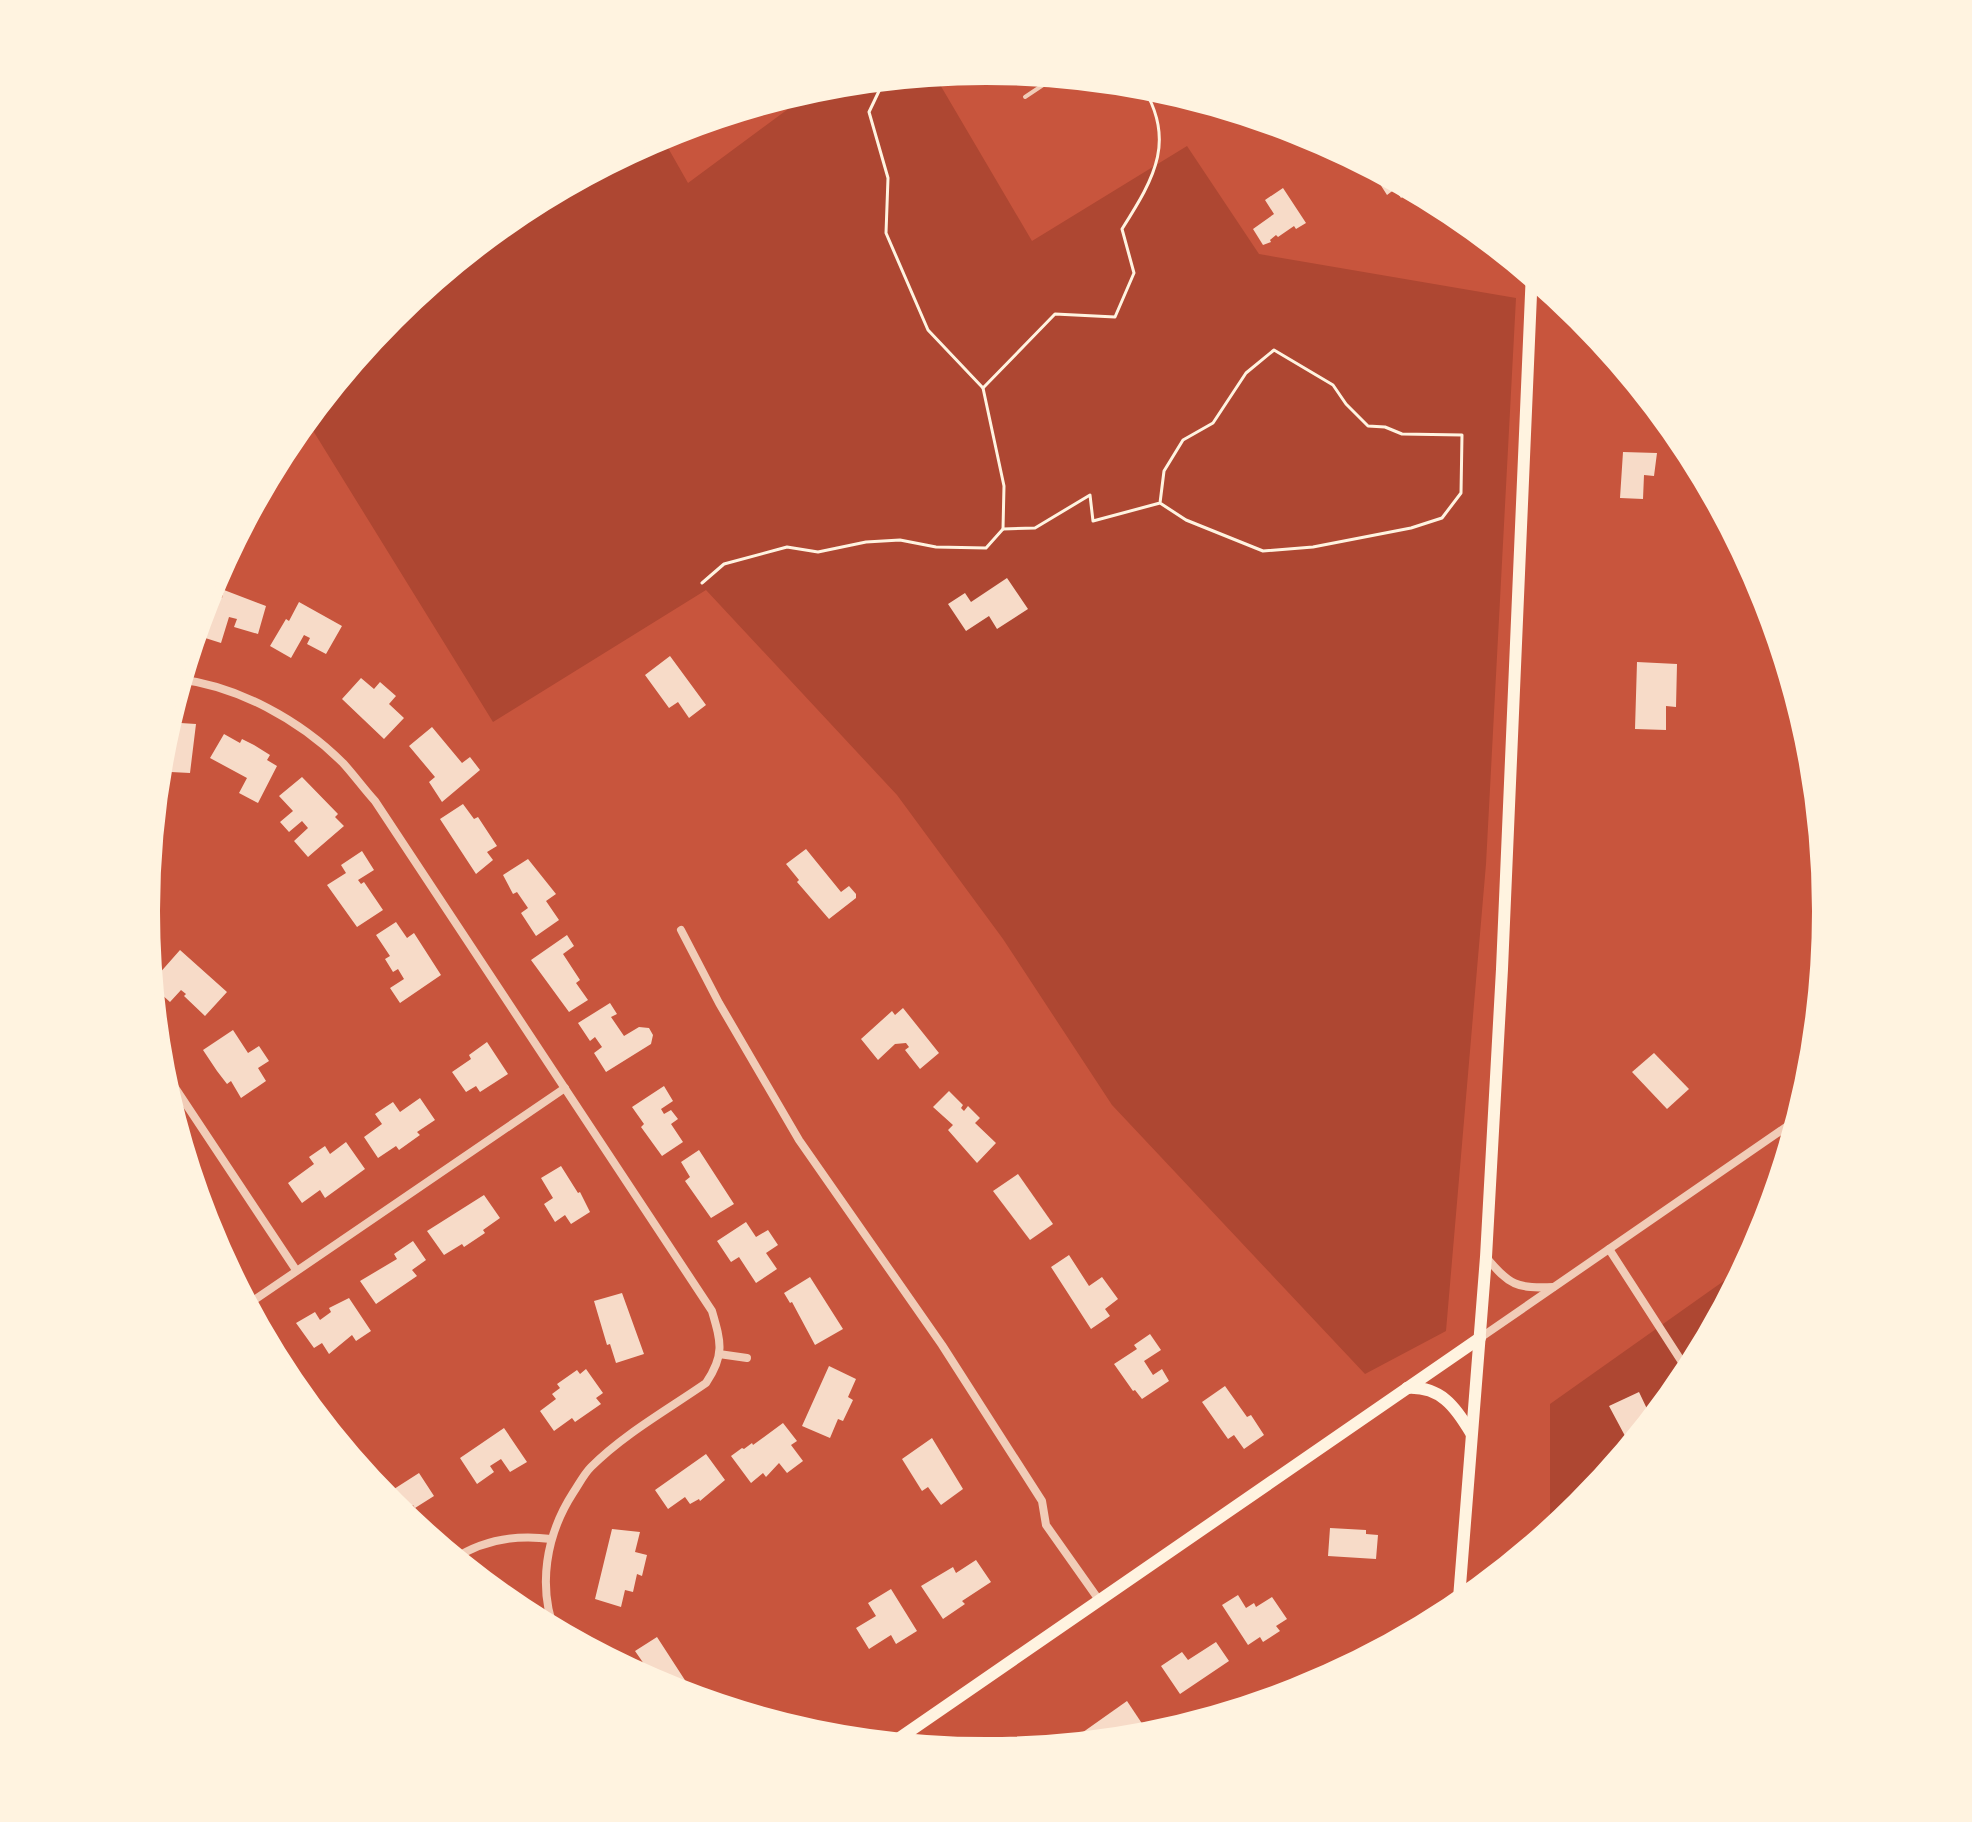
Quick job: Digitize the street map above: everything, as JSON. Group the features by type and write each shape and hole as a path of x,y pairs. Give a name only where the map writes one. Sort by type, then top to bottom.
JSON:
{"main road":[{"path":"1459,1594 1486,1257 1502,969 1531,284"},
{"path":"901,1737 1480,1338"},
{"path":"1407,1388 1429,1390 1447,1399 1472,1433"}],"street":[{"path":"188,680 261,704 311,735 343,763 375,801 712,1311 722,1344 716,1369 706,1383 615,1446 588,1469 559,1514 545,1573 548,1617"},
{"path":"681,930 719,1003 799,1140 942,1345 1042,1501 1046,1525 1099,1600"},
{"path":"174,1086 296,1270"},
{"path":"253,1301 565,1088"},
{"path":"1480,1338 1789,1125"},
{"path":"1609,1249 1683,1364"},
{"path":"1486,1257 1507,1280 1521,1287 1554,1287"},
{"path":"719,1354 747,1358"},
{"path":"461,1554 499,1538 551,1539"}],"lane":[{"path":"1025,97 1047,83"}],"path":[{"path":"702,583 724,564 787,547 818,552 866,542 900,540 936,547 986,548 1003,529 1004,486 983,388 928,330 886,233 888,178 869,112 880,87"},
{"path":"983,388 1055,314 1115,317 1134,273 1122,229 1148,188 1161,128 1148,96"},
{"path":"1003,529 1035,528 1090,495 1093,521 1160,503 1186,520 1263,551 1313,547 1411,528 1442,518 1461,493 1462,435 1402,434 1385,427 1368,426 1346,404 1333,385 1274,350 1246,373 1213,423 1183,440 1164,471 1160,503"}],"shaded area":[{"path":"938,82 1032,241 1187,146 1259,254 1516,298 1486,864 1446,1331 1365,1374 1112,1105 1003,939 897,795 706,590 493,722 311,427 361,363 398,323 438,286 524,220 571,191 666,144 688,183 798,102 878,87"},
{"path":"1733,1274 1706,1327 1645,1417 1611,1459 1550,1521 1550,1404"}],"building":[{"path":"1376,177 1407,194 1401,198 1395,189 1387,195"},
{"path":"1283,188 1306,223 1296,229 1294,226 1278,237 1276,235 1271,242 1263,245 1253,229 1274,214 1265,200"},
{"path":"1623,452 1657,453 1654,476 1644,475 1643,499 1620,498"},
{"path":"1007,578 1028,609 997,629 989,616 966,631 948,604 965,593 971,602"},
{"path":"224,590 266,606 258,634 234,627 237,619 229,617 221,643 202,637 217,597 222,598"},
{"path":"299,602 342,626 326,654 307,644 310,638 304,635 291,658 270,646"},
{"path":"670,656 706,705 689,718 678,702 669,708 645,675"},
{"path":"1637,662 1677,664 1676,707 1666,706 1666,730 1635,729"},
{"path":"361,678 374,689 380,682 396,696 389,704 404,718 384,739 342,699"},
{"path":"177,723 196,724 190,773 171,772 172,758 170,758"},
{"path":"432,727 462,763 470,757 480,770 442,802 429,782 435,777 409,746"},
{"path":"224,734 240,743 242,739 254,745 270,755 267,760 277,766 258,803 239,793 247,778 210,758"},
{"path":"302,777 338,814 335,817 344,826 308,857 294,841 308,828 302,821 289,832 280,822 293,811 279,796"},
{"path":"463,804 474,819 478,817 497,846 487,852 493,860 476,874 440,819"},
{"path":"806,849 841,892 849,886 856,894 856,898 829,919 797,882 799,880 786,864"},
{"path":"362,851 374,870 358,880 361,884 364,882 383,910 357,927 327,885 346,873 341,865"},
{"path":"528,859 556,894 546,901 559,920 536,936 521,913 528,908 517,892 513,894 503,875"},
{"path":"396,922 407,938 414,933 441,975 400,1003 390,988 404,979 398,969 393,972 385,959 390,956 376,935"},
{"path":"567,935 574,946 563,954 580,980 576,983 588,1000 569,1012 531,960"},
{"path":"180,950 227,992 205,1016 181,990 170,1002 160,993 158,975"},
{"path":"610,1003 617,1014 611,1017 624,1036 639,1027 649,1028 653,1035 651,1044 606,1072 594,1053 602,1047 595,1037 590,1041 578,1023"},
{"path":"903,1008 939,1053 920,1069 905,1050 909,1047 906,1043 895,1044 878,1060 861,1039 892,1011 895,1015"},
{"path":"233,1030 248,1053 259,1046 269,1061 258,1068 266,1081 241,1098 231,1081 227,1084 203,1050"},
{"path":"487,1042 508,1074 480,1092 476,1086 466,1092 452,1072 471,1059 469,1055"},
{"path":"1654,1053 1689,1089 1667,1109 1632,1072"},
{"path":"664,1086 673,1101 661,1109 664,1114 671,1110 678,1119 671,1124 683,1142 662,1156 641,1127 644,1124 632,1107"},
{"path":"949,1091 963,1105 961,1108 964,1111 968,1106 980,1118 975,1123 996,1143 977,1163 948,1130 953,1125 933,1107"},
{"path":"420,1098 435,1120 399,1150 396,1146 378,1158 364,1137 382,1124 375,1114 393,1102 400,1112"},
{"path":"346,1142 365,1169 325,1198 320,1190 302,1203 288,1183 314,1164 309,1157 325,1146 330,1154"},
{"path":"699,1150 734,1204 711,1218 685,1181 690,1177 681,1162"},
{"path":"561,1166 590,1212 571,1224 565,1215 555,1222 544,1204 553,1198 541,1178"},
{"path":"1018,1174 1053,1224 1030,1240 993,1191"},
{"path":"484,1195 500,1218 464,1247 462,1244 444,1255 427,1231"},
{"path":"746,1222 756,1237 768,1230 778,1245 766,1253 777,1269 756,1283 739,1257 731,1262 717,1241"},
{"path":"413,1241 426,1260 412,1270 417,1276 376,1304 360,1281 397,1259 394,1254"},
{"path":"1069,1255 1089,1286 1102,1277 1118,1299 1105,1309 1110,1316 1091,1329 1051,1267"},
{"path":"810,1277 843,1329 815,1345 784,1293"},
{"path":"622,1293 644,1354 616,1363 610,1344 607,1345 594,1301"},
{"path":"349,1298 371,1331 356,1341 352,1335 329,1354 322,1343 314,1348 296,1323 315,1312 320,1320 331,1312 329,1308"},
{"path":"1150,1334 1161,1350 1144,1361 1153,1375 1162,1369 1169,1381 1142,1399 1114,1364 1137,1349 1134,1345"},
{"path":"829,1366 856,1379 848,1397 853,1400 843,1421 838,1419 830,1438 802,1426"},
{"path":"586,1369 603,1393 596,1398 601,1404 575,1422 572,1418 554,1431 540,1411 556,1399 552,1394 560,1388 557,1384 577,1370 580,1374"},
{"path":"1225,1386 1264,1435 1244,1449 1234,1435 1228,1439 1202,1402"},
{"path":"1639,1392 1648,1411 1627,1439 1609,1406"},
{"path":"783,1423 797,1441 791,1445 803,1461 787,1473 779,1463 766,1477 763,1473 751,1483 731,1456 753,1445"},
{"path":"504,1428 527,1462 510,1472 501,1459 490,1466 494,1472 477,1484 460,1458"},
{"path":"932,1438 963,1489 941,1505 928,1487 922,1491 902,1459"},
{"path":"706,1454 725,1480 700,1501 690,1504 685,1497 668,1509 655,1490"},
{"path":"419,1473 434,1496 415,1508 413,1505 408,1508 391,1491"},
{"path":"1330,1528 1366,1530 1366,1534 1378,1535 1376,1559 1328,1556"},
{"path":"612,1529 640,1532 635,1552 647,1555 642,1576 637,1574 633,1592 625,1590 621,1607 595,1599"},
{"path":"976,1560 991,1582 962,1601 965,1604 943,1619 921,1586 953,1567 956,1573"},
{"path":"891,1589 917,1631 896,1644 891,1635 869,1649 856,1628 876,1616 868,1603"},
{"path":"1238,1595 1246,1608 1254,1603 1256,1607 1272,1597 1287,1619 1276,1626 1280,1631 1263,1642 1260,1637 1248,1645 1222,1605"},
{"path":"657,1637 689,1687 648,1670 635,1651"},
{"path":"1216,1642 1229,1661 1180,1694 1161,1666 1182,1652 1188,1660"},
{"path":"1127,1701 1143,1725 1139,1727 1077,1737"}]}
